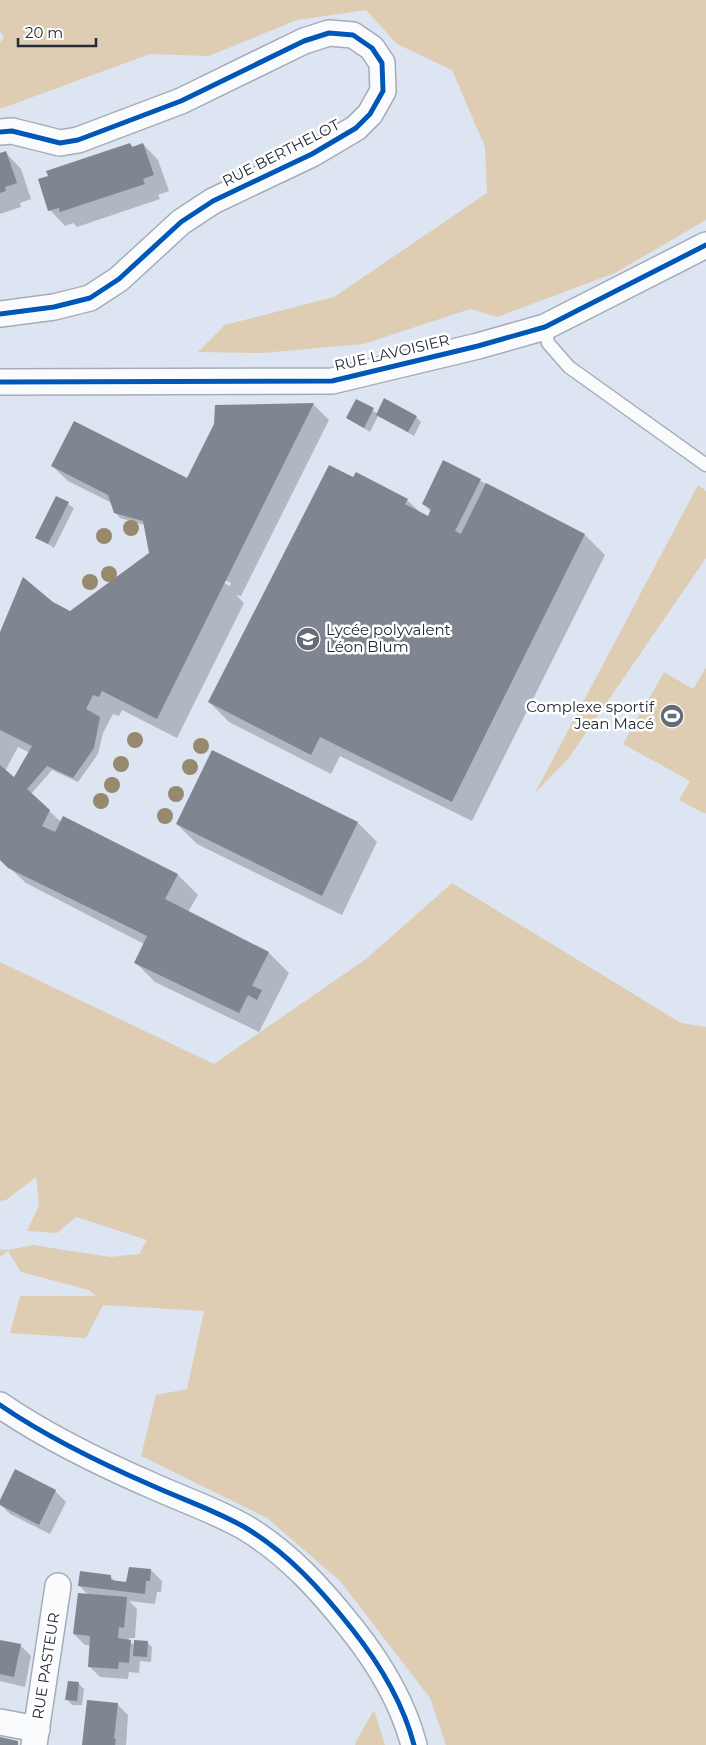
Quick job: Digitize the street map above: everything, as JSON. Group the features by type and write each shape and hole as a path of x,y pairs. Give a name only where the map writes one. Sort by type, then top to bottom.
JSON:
{"street":[{"name":"RUE BERTHELOT","path":"0,132 12,131 60,143 78,140 181,101 304,41 328,33 353,35 372,48 382,63 383,90 370,114 356,128 312,154 213,201 181,222 119,279 90,298 54,307 2,314"},
{"name":"RUE LAVOISIER","path":"0,382 332,381 478,346 545,327 706,245"},
{"path":"0,1405 62,1443 112,1468 231,1521 277,1550 306,1574 363,1642 388,1681 409,1727 414,1745"},
{"name":"RUE PASTEUR","path":"35,1737 58,1586"},
{"path":"0,1722 35,1737"}],"lane":[{"path":"545,327 548,344 568,368 706,466"}],"shaded area":[{"path":"0,0 706,0 706,220 615,273 497,317 470,309 364,344 262,353 198,352 225,325 334,297 487,193 485,147 452,70 397,44 366,10 297,20 209,56 150,54 0,109 0,42 4,38 0,31"},
{"path":"698,485 706,491 706,558 568,759 535,793"},
{"name":"Complexe sportif Jean Macé","path":"706,668 705,814 679,800 690,781 623,744 664,672 693,689"},
{"path":"452,883 681,1023 706,1027 706,1745 446,1745 430,1698 340,1581 267,1518 141,1456 156,1395 187,1389 204,1311 103,1305 86,1338 10,1333 20,1296 96,1296 89,1290 21,1272 8,1251 0,1257 0,1249 8,1250 33,1245 110,1257 139,1254 147,1240 76,1217 57,1233 27,1231 39,1205 36,1177 6,1200 0,1201 0,962 214,1064 366,959"},
{"path":"374,1710 385,1745 355,1745 356,1741"}],"building":[{"path":"130,143 132,147 143,143 154,175 143,179 145,184 60,212 59,208 48,211 38,179 48,176 46,171"},
{"path":"6,151 17,183 5,187 6,191 0,193 0,153"},
{"path":"384,398 417,416 408,432 376,415"},
{"path":"356,399 374,408 364,428 346,418"},
{"path":"314,403 157,719 102,691 99,697 93,695 86,709 100,717 94,748 73,778 47,766 27,789 50,810 42,826 55,832 63,816 178,874 165,899 269,952 252,986 262,990 257,1000 248,995 239,1013 134,963 147,936 8,868 0,860 0,765 14,777 32,746 0,730 0,632 23,577 53,602 70,611 149,553 143,521 114,513 108,495 51,466 74,421 187,478 214,424 215,405"},
{"path":"443,460 481,479 455,531 461,534 486,483 585,534 452,802 320,737 311,755 208,702 329,465 353,477 356,472 408,499 405,504 428,516 431,509 422,504"},
{"path":"56,496 69,502 48,544 35,538"},
{"path":"212,750 358,822 322,896 176,824"},
{"path":"15,1469 56,1490 39,1525 0,1505 0,1500"},
{"path":"129,1567 151,1569 150,1581 146,1581 145,1594 78,1586 80,1571 111,1575 111,1580 126,1582"},
{"path":"78,1593 127,1597 124,1628 119,1627 118,1638 131,1640 129,1663 119,1662 118,1669 88,1667 90,1636 73,1634"},
{"path":"0,1640 21,1644 14,1677 0,1674"},
{"path":"134,1640 148,1641 147,1657 133,1656"},
{"path":"68,1681 79,1682 77,1701 65,1700"},
{"path":"87,1700 118,1703 115,1745 82,1745"},
{"path":"0,1737 18,1741 18,1745 0,1745"}],"cycle path":[{"path":"0,132 12,131 60,143 78,140 181,101 304,41 329,33 353,35 372,48 382,63 383,91 370,114 356,128 312,154 213,201 181,222 119,279 90,298 54,307 0,314"},
{"path":"0,382 332,381 478,346 545,327 706,245"},
{"path":"0,1405 56,1439 94,1459 235,1522 262,1538 291,1561 329,1601 372,1656 397,1699 414,1745"}],"place":[{"name":"Lycée polyvalent Léon Blum","path":"308,639"},
{"name":"Complexe sportif Jean Macé","path":"672,716"}]}
